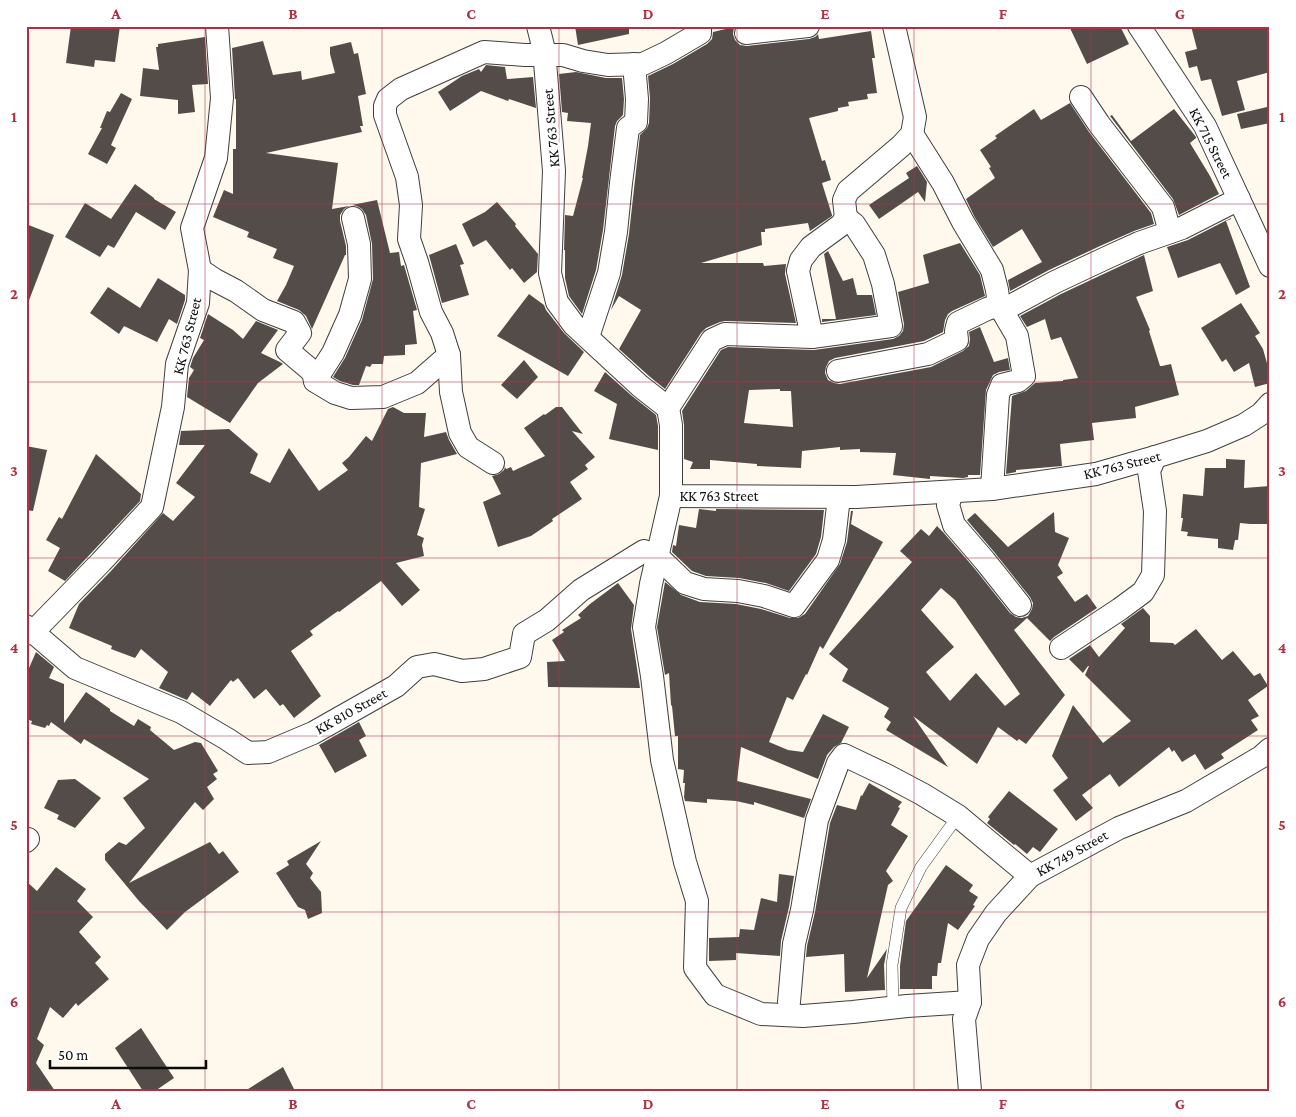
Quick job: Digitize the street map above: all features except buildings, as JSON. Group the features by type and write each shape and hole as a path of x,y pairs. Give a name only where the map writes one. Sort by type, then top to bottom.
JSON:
{"street":[{"name":"KK 763 Street","path":"28,631 100,562 152,507 173,407 178,364 198,303 200,270 192,228 216,158 222,98 217,26"},
{"name":"KK 763 Street","path":"538,26 544,56 554,171 550,273 557,302 574,325 640,386 668,408 671,425 671,496 856,497 992,489 1096,474 1207,441 1244,425 1261,414 1270,404"},
{"path":"493,463 468,447 460,433 451,392 448,355 442,333 431,312 410,239 411,205 406,177 385,115 384,106 388,99 401,89 484,52 526,56 563,55 583,61 608,65 642,64 700,33 700,26"},
{"path":"746,33 808,26"},
{"path":"812,337 798,271 801,260 811,248 841,225 846,218 844,200 848,192 901,146 912,134 915,117 894,26"},
{"name":"KK 715 Street","path":"1139,26 1205,126 1270,266"},
{"path":"588,337 610,273 628,128 636,122 634,64"},
{"path":"1081,97 1099,124 1163,207 1170,232"},
{"path":"912,134 992,270 1001,307 1017,336 1024,376 1018,381 1002,385 998,395 992,489"},
{"path":"838,371 928,354 957,340 956,331 958,324 987,309 1001,307 1139,243 1182,228 1238,199"},
{"path":"315,380 333,353 350,315 360,279 359,244 353,218"},
{"path":"668,408 712,340 725,334 812,337 891,326 883,284 874,255 854,224 846,218"},
{"path":"200,270 236,291 263,310 294,322 300,332 287,350 313,372 315,380 336,393 351,398 383,397 416,383 448,355"},
{"path":"1061,648 1143,592 1153,575 1155,511 1149,472 1155,457"},
{"path":"952,492 948,505 954,525 1020,605"},
{"path":"671,496 651,584 644,627 662,760 685,862 696,901 694,968 715,995 761,1014 804,1016 970,1002"},
{"path":"658,557 685,583 704,589 738,590 794,606 828,560 834,540 839,497"},
{"name":"KK 810 Street","path":"28,631 76,668 181,712 248,753 268,752 313,733 396,686 417,667 434,664 462,671 484,669 520,657 524,634 547,620 581,590 644,551 658,557"},
{"name":"KK 749 Street","path":"970,1091 964,1019 970,1002 968,965 978,939 996,913 1030,876 1119,828 1186,801 1270,749"},
{"path":"789,1002 794,944 802,910 817,820 838,763 844,755 922,794 958,816 1030,876"}],"lane":[{"path":"893,1007 892,965 900,908 921,867 958,816"}]}
